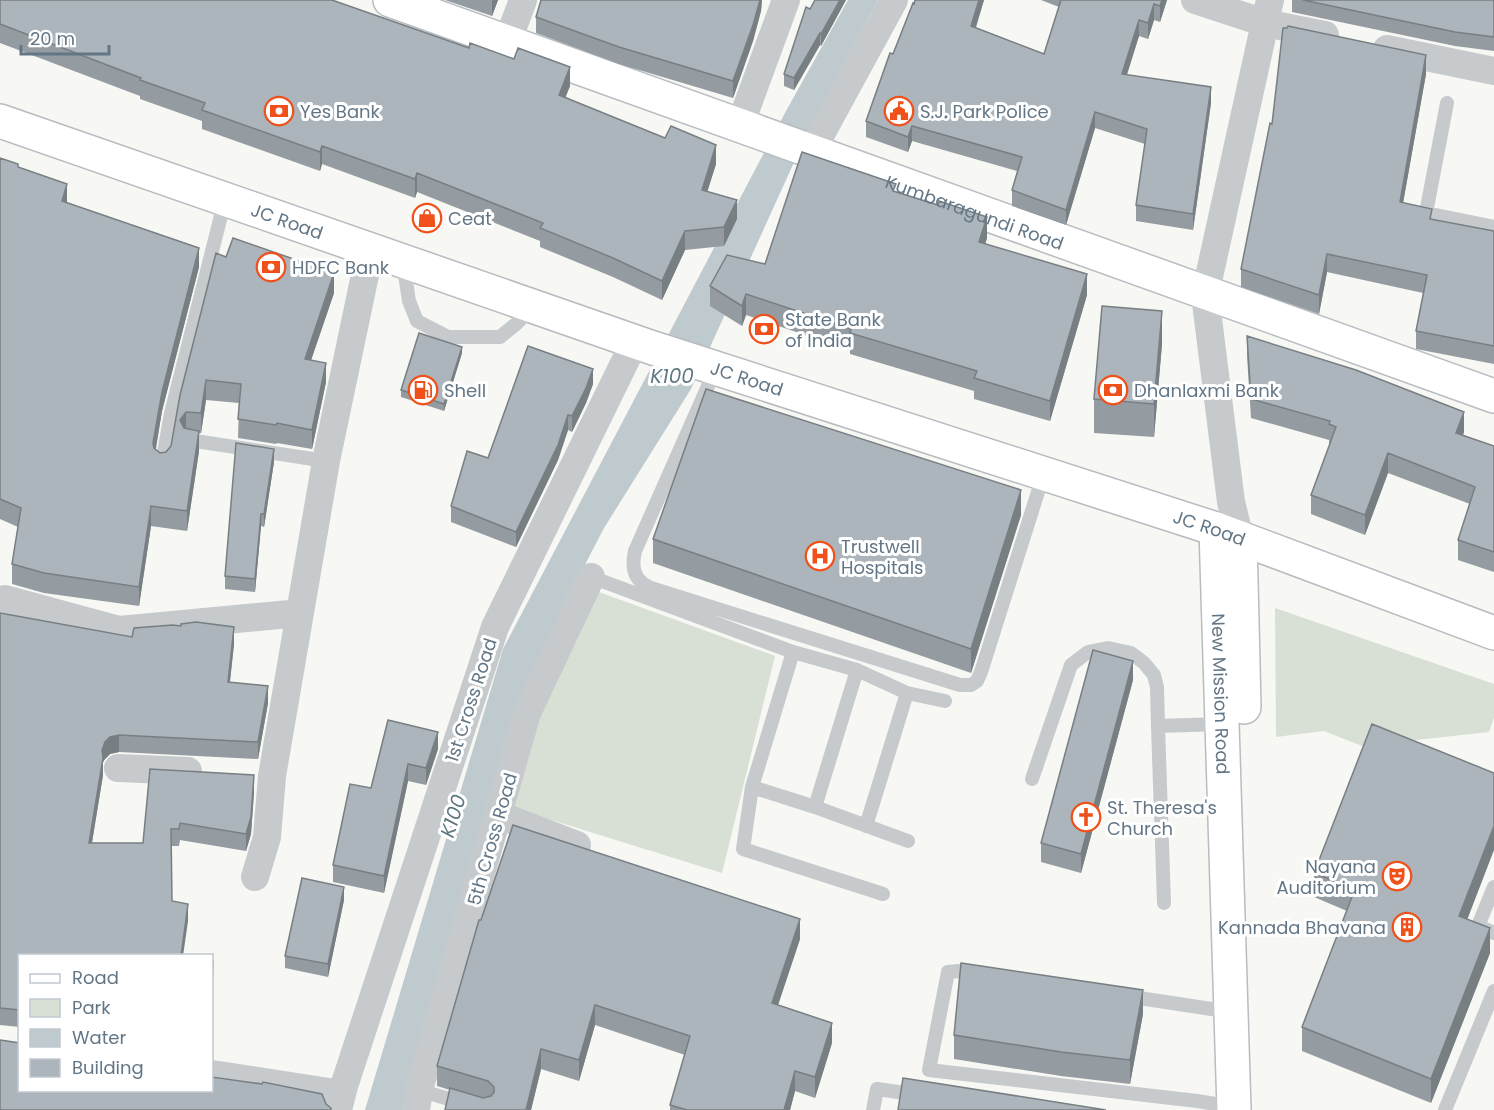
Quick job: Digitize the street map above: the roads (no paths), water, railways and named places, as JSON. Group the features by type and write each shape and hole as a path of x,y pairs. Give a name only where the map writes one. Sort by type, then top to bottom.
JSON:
{"main road":[{"name":"Kumbaragundi Road","path":"390,0 1205,296 1494,396"},
{"name":"JC Road","path":"0,121 370,251 712,367 1044,474 1229,523 1494,633"},
{"name":"New Mission Road","path":"1229,523 1222,724 1231,1012 1241,1109"},
{"path":"1229,523 1241,1109"}],"street":[{"path":"507,43 523,0"},
{"path":"753,133 786,0"},
{"path":"806,152 894,0"},
{"path":"1195,0 1268,11 1351,41 1494,71"},
{"path":"1229,523 1205,296 1268,11"},
{"path":"255,877 267,837 260,775 300,613 326,461 370,251"},
{"name":"1st Cross Road","path":"340,1102 495,627 644,344"},
{"name":"5th Cross Road","path":"417,1100 527,713 591,577"},
{"path":"5,599 119,630 300,613"},
{"path":"118,768 213,773"},
{"path":"499,815 577,845"},
{"path":"213,1074 340,1102"}],"lane":[{"path":"1447,103 1426,213 1494,227"},
{"path":"162,464 171,413 225,200"},
{"path":"403,262 407,293 417,321 448,337 500,337 534,307"},
{"path":"712,367 635,551 632,564 636,576 643,585 651,588 960,685 971,685 977,681 981,672 1044,474"},
{"path":"189,440 326,461"},
{"path":"591,577 793,652 856,670 907,693 945,701"},
{"path":"1032,779 1071,665 1088,652 1108,648 1131,653 1144,663 1154,675 1157,687 1164,903"},
{"path":"793,652 752,787 743,849 882,894"},
{"path":"815,807 856,670"},
{"path":"866,826 907,693"},
{"path":"1158,726 1222,724"},
{"path":"752,787 908,841"},
{"path":"1494,887 1478,926 1494,933"},
{"path":"994,976 958,971 948,972 929,1070 1197,1101 1241,1109"},
{"path":"1445,1110 1494,991"},
{"path":"1112,993 1231,1012"},
{"path":"873,1110 877,1089 933,1098"},
{"path":"417,1100 485,1110"}],"water":[{"name":"K100","path":"848,0 878,0 811,125 691,389 604,528 575,584 403,1110 365,1110 503,649 786,111"}],"place":[{"name":"Yes Bank","path":"279,111"},
{"name":"S.J. Park Police","path":"899,111"},
{"name":"Ceat","path":"427,218"},
{"name":"HDFC Bank","path":"271,267"},
{"name":"State Bank of India","path":"764,329"},
{"name":"Shell","path":"423,390"},
{"name":"Dhanlaxmi Bank","path":"1113,390"},
{"name":"Trustwell Hospitals","path":"820,556"},
{"name":"St. Theresa's Church","path":"1086,817"},
{"name":"Nayana Auditorium","path":"1397,876"},
{"name":"Kannada Bhavana","path":"1407,927"}]}
